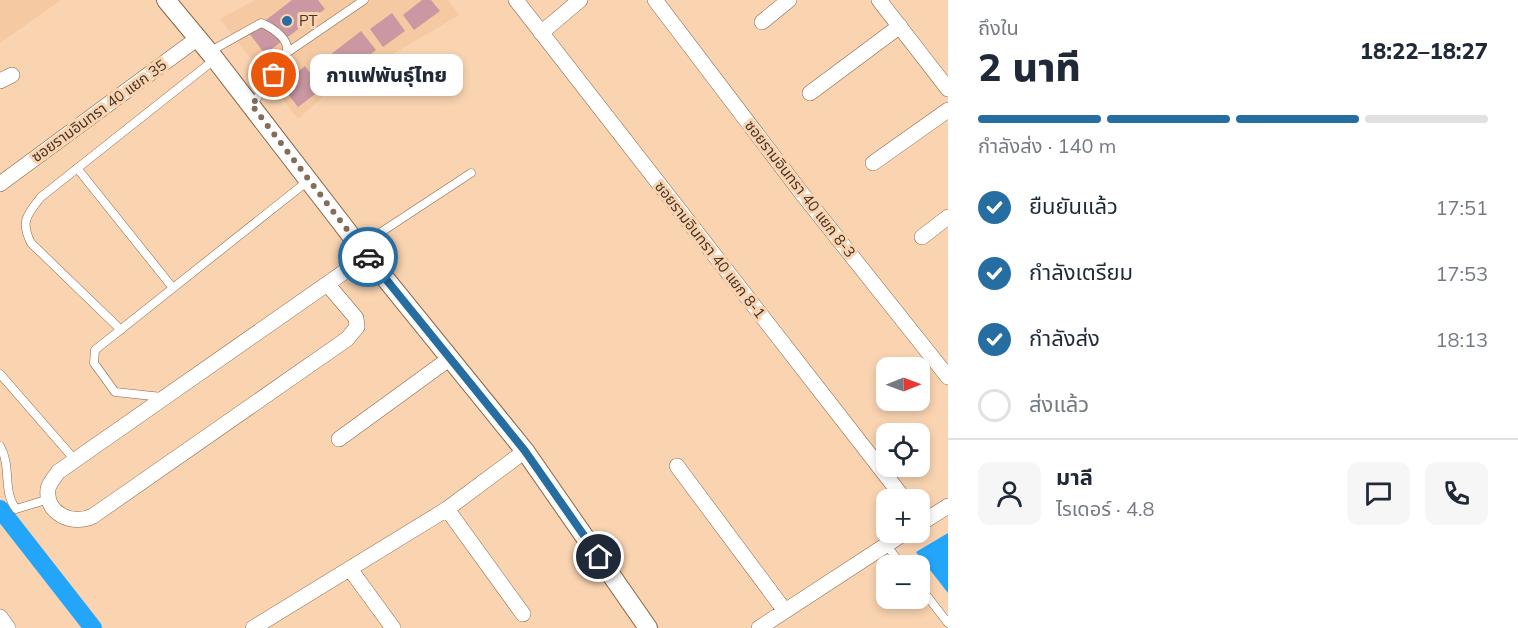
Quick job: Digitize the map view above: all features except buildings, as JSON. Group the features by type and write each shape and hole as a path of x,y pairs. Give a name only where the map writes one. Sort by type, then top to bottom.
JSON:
{"street":[{"path":"166,0 251,104 363,251 525,451 648,628"},
{"name":"ซอยรามอินทรา 40 แยก 8-1","path":"516,0 896,489"},
{"path":"542,33 580,0"},
{"name":"ซอยรามอินทรา 40 แยก 8-3","path":"655,0 800,191 948,377"},
{"path":"762,22 789,0"},
{"path":"879,0 948,89"},
{"path":"810,93 900,26"},
{"name":"ซอยรามอินทรา 40 แยก 35","path":"0,184 208,50"},
{"path":"873,163 948,110"},
{"path":"922,237 948,217"},
{"path":"328,285 356,318 357,327 347,339 93,516 83,521 62,517 49,499 48,487 58,472 328,285 363,251"},
{"path":"339,439 449,359"},
{"path":"253,628 447,509 525,451"},
{"path":"677,466 785,612"},
{"path":"930,516 948,506"},
{"path":"447,509 523,614"},
{"path":"759,628 886,544"},
{"path":"350,569 393,628"},
{"path":"0,617 8,628"}],"lane":[{"path":"251,104 283,64 288,52 364,0"},
{"path":"121,330 31,243 25,231 28,213 41,197 77,168 208,50 261,24 285,39 288,52"},
{"path":"77,168 173,288"},
{"path":"363,251 471,173"},
{"path":"164,397 114,392 97,368 93,357 95,350 309,180"},
{"path":"0,374 75,460"},
{"path":"0,446 7,462 10,501 16,508 49,499"},
{"path":"886,544 894,555"},
{"path":"930,600 948,622"}],"shaded area":[{"path":"0,0 61,0 0,43"},
{"path":"255,0 448,0 459,15 327,93 298,119 220,19"}],"water":[{"path":"948,533 948,593 930,570 930,555 918,555 916,552"}],"waterway":[{"path":"0,509 93,628"}],"way so far":[{"path":"274,75 251,104 368,257"}],"place":[{"name":"PT","path":"287,21"},
{"name":"กาแฟพันธุ์ไทย","path":"274,75"}],"route":[{"path":"368,257 525,451 599,557"}]}
